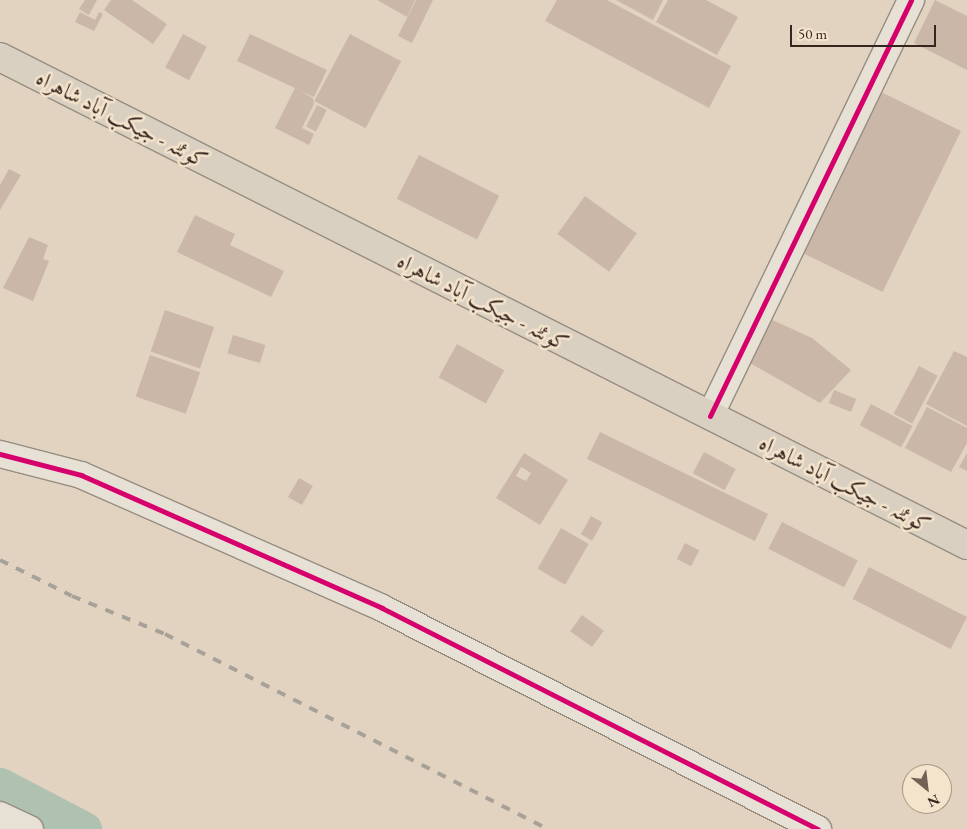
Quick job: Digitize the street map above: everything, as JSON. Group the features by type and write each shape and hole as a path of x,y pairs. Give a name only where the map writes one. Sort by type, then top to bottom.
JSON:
{"highway":[{"name":"کوئٹہ - جیکب آباد شاہراہ","path":"0,57 967,545"}],"street":[{"path":"710,416 911,0"},
{"path":"0,454 81,475 382,608 818,829"},
{"path":"0,815 30,829"}],"building":[{"path":"85,0 97,0 89,15 79,9"},
{"path":"111,0 132,0 167,24 153,44 104,10"},
{"path":"377,0 415,0 407,17"},
{"path":"416,0 433,0 412,43 398,36"},
{"path":"557,0 607,0 731,66 709,108 545,21"},
{"path":"616,0 663,0 653,20"},
{"path":"668,0 706,0 738,17 717,55 656,22"},
{"path":"935,0 967,16 967,70 914,43"},
{"path":"80,12 95,20 99,12 103,14 94,31 75,22"},
{"path":"183,34 207,47 189,80 165,68"},
{"path":"250,34 327,70 314,97 300,91 313,98 314,104 302,128 314,134 309,145 275,128 295,88 237,61"},
{"path":"350,34 401,61 366,128 314,101"},
{"path":"881,92 961,131 883,292 803,253"},
{"path":"317,105 327,110 316,131 306,126"},
{"path":"419,155 499,196 477,240 397,199"},
{"path":"9,169 21,175 0,210 0,185"},
{"path":"585,196 637,234 609,272 557,234"},
{"path":"195,215 235,234 230,245 284,271 271,297 177,252"},
{"path":"29,237 48,245 43,259 49,261 33,301 3,288"},
{"path":"165,310 214,327 200,369 151,352"},
{"path":"759,314 812,338 851,370 820,403 750,363"},
{"path":"233,335 266,345 260,363 227,353"},
{"path":"457,344 504,370 486,403 439,377"},
{"path":"954,351 967,357 967,426 926,404"},
{"path":"150,355 200,372 186,414 136,397"},
{"path":"919,366 938,376 912,424 894,414"},
{"path":"834,390 856,399 851,412 829,403"},
{"path":"871,404 912,426 901,447 860,425"},
{"path":"927,407 967,428 967,443 951,472 905,448"},
{"path":"600,432 768,514 755,541 587,459"},
{"path":"704,452 736,469 725,490 693,473"},
{"path":"524,453 568,480 540,525 496,498","holes":["521,467 531,473 526,481 516,476"]},
{"path":"967,453 967,471 959,467"},
{"path":"299,478 313,486 302,505 288,497"},
{"path":"591,516 602,522 592,541 581,534"},
{"path":"782,522 858,561 844,587 768,549"},
{"path":"561,528 589,544 565,585 538,569"},
{"path":"685,543 699,550 691,566 677,559"},
{"path":"869,567 967,617 951,649 853,599"},
{"path":"582,615 604,631 592,647 570,631"}],"waterway":[{"path":"0,785 84,829"}],"railway":[{"path":"0,560 72,596 165,634 547,829"}],"cycle path":[{"path":"710,416 911,0"},
{"path":"0,454 81,475 382,608 818,829"}]}
